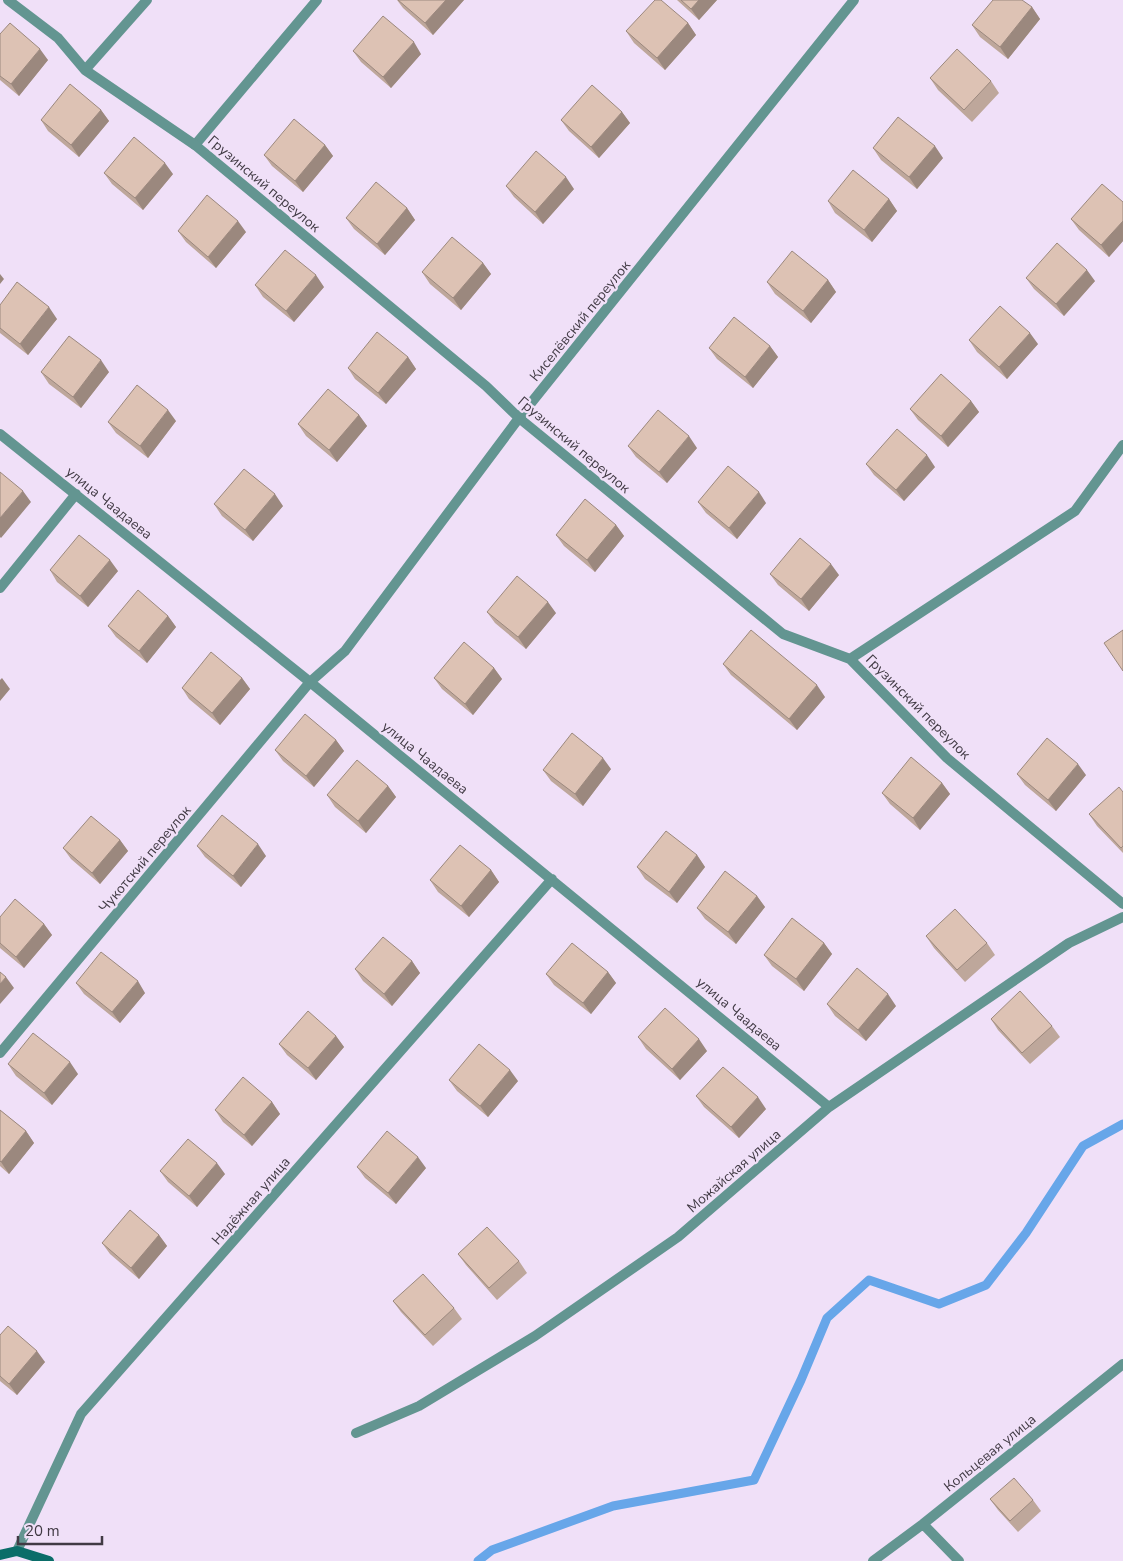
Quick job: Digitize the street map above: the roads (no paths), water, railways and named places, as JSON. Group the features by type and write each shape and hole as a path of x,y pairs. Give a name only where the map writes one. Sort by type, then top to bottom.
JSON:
{"main road":[{"path":"0,1555 17,1551 49,1561"}],"street":[{"name":"Грузинский переулок","path":"8,0 58,38 85,70 195,145 486,386 519,418 783,634 850,659 947,758 1123,904"},
{"path":"85,70 147,0"},
{"path":"195,145 317,0"},
{"name":"Киселёвский переулок","path":"310,682 345,651 519,418 854,0"},
{"name":"улица Чаадаева","path":"0,434 310,682 829,1107"},
{"path":"850,659 1075,511 1123,445"},
{"path":"0,588 76,494"},
{"name":"Чукотский переулок","path":"0,1053 310,682"},
{"name":"Надёжная улица","path":"17,1551 81,1414 552,880"},
{"name":"Можайская улица","path":"356,1433 419,1406 559,1320 678,1237 829,1107 1069,943 1123,917"},
{"name":"Кольцевая улица","path":"872,1561 923,1524 1123,1364"},
{"path":"923,1524 959,1561"}],"waterway":[{"path":"478,1561 492,1550 613,1506 754,1480 801,1380 827,1318 869,1280 939,1304 986,1285 1026,1233 1083,1146 1123,1124"}]}
